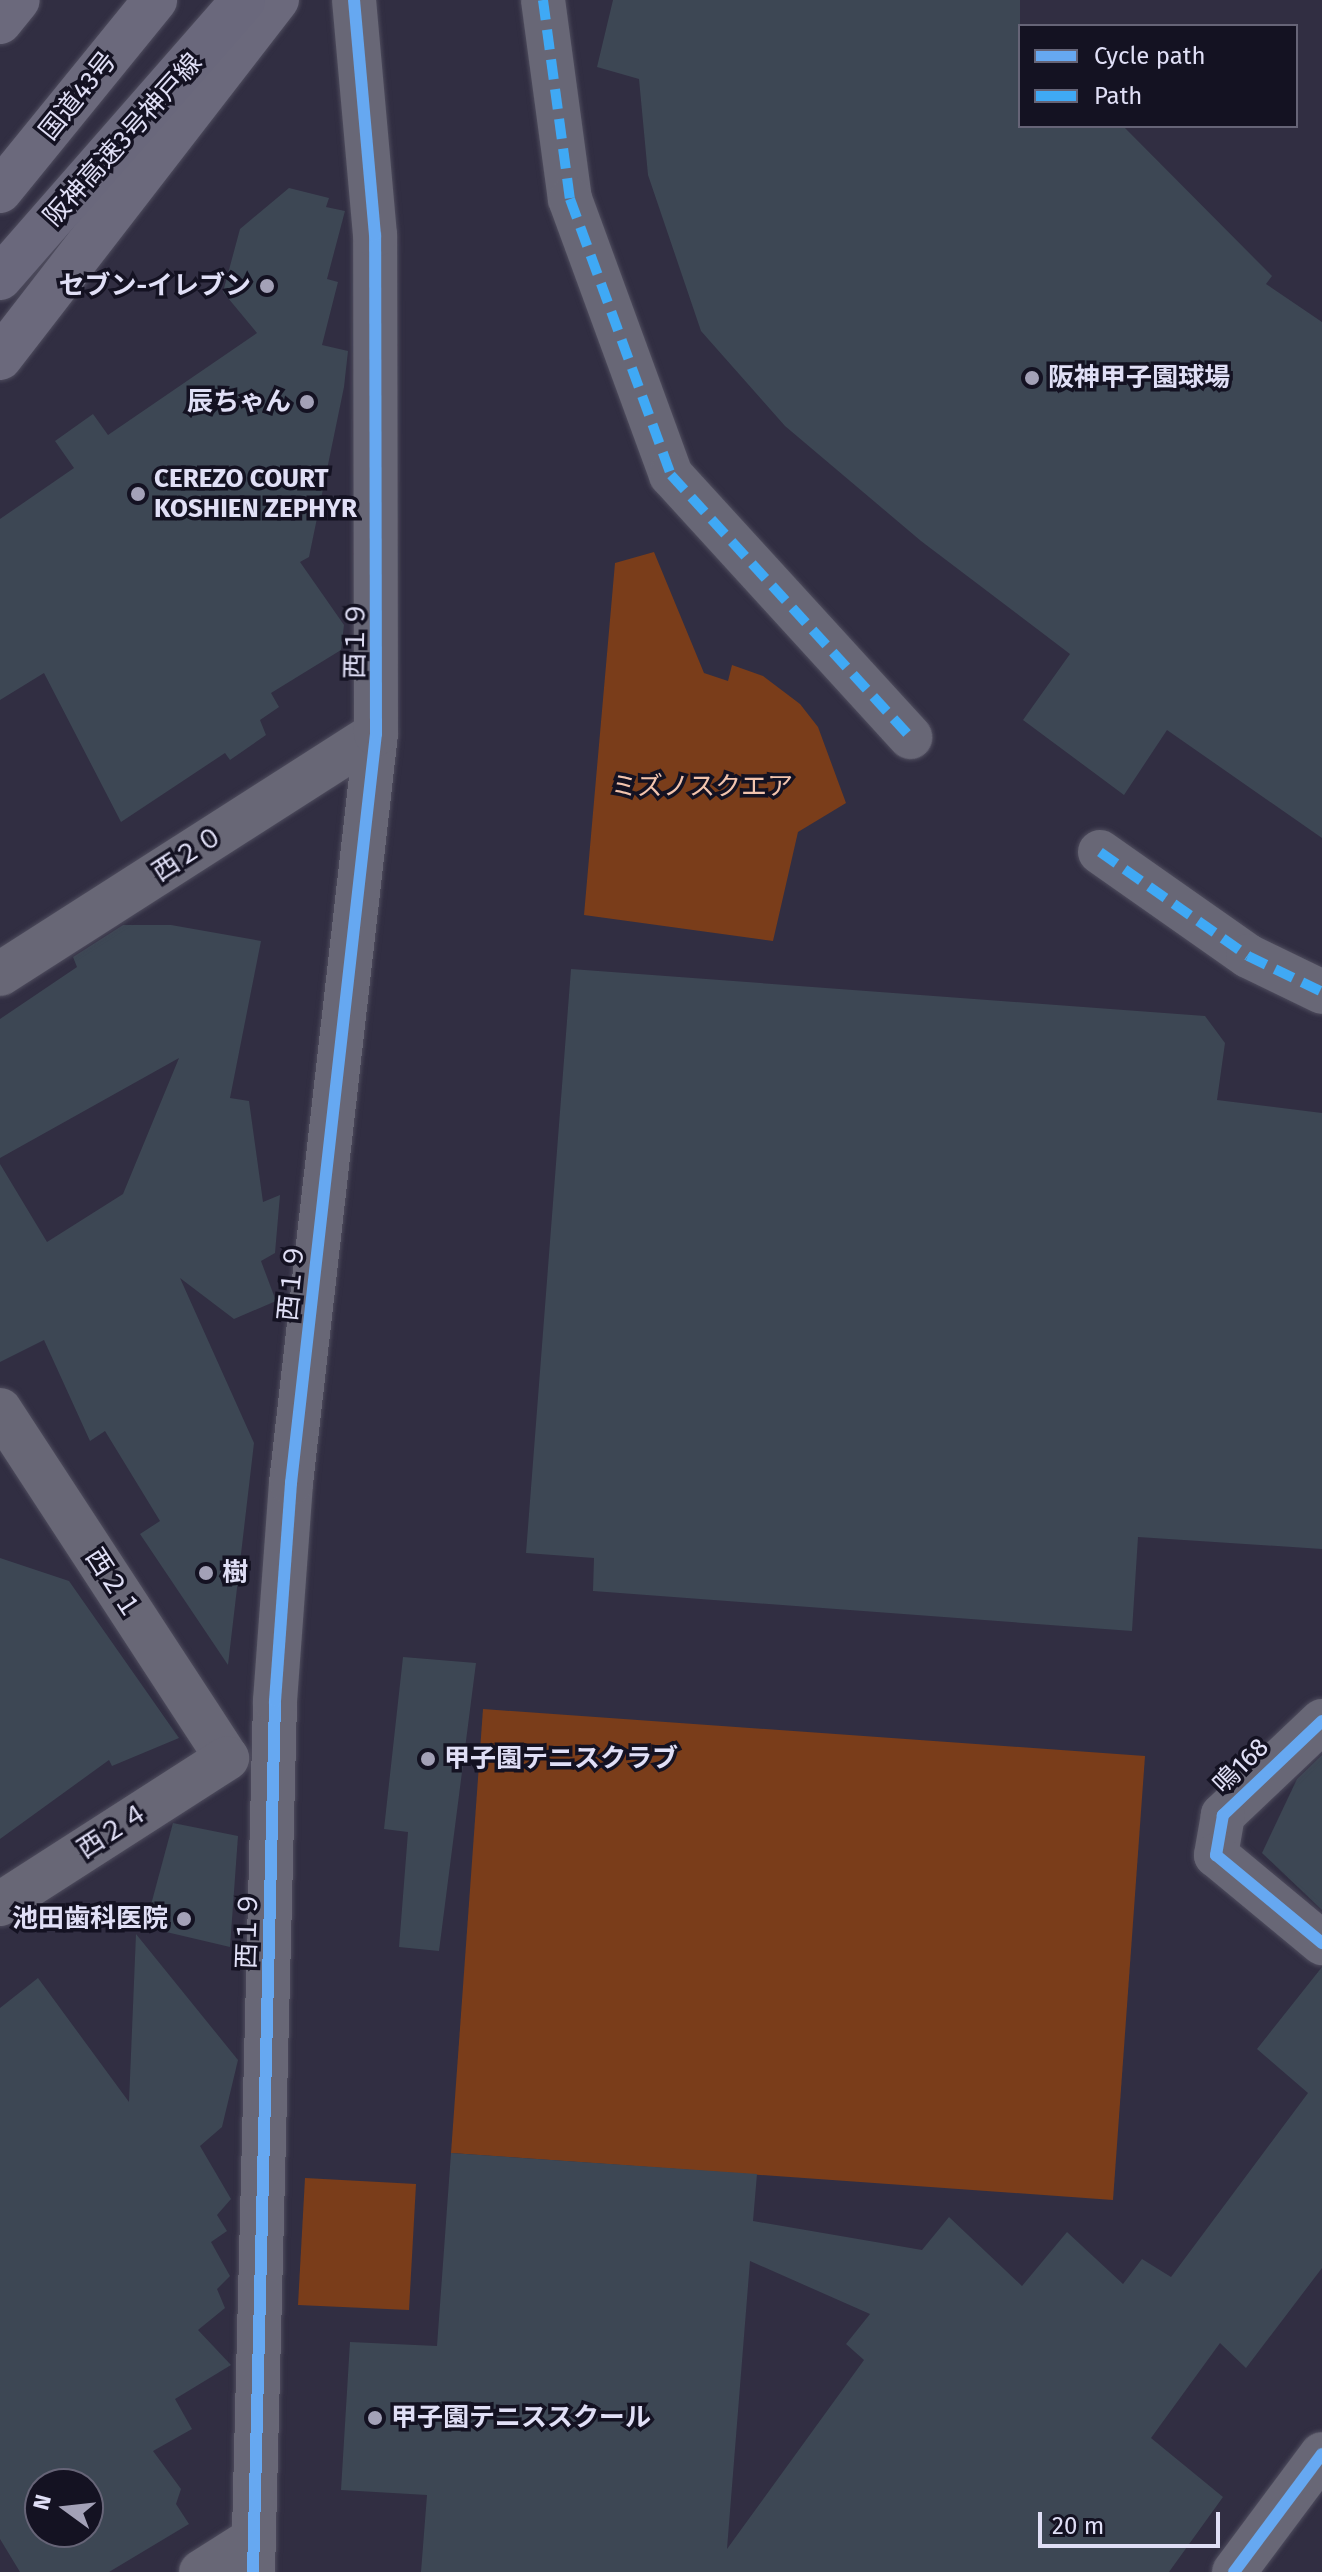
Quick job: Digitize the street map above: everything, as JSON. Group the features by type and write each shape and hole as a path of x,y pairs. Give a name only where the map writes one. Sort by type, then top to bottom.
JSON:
{"highway":[{"path":"0,22 18,0"},
{"name":"国道43号","path":"0,191 155,0"},
{"name":"阪神高速3号神戸線","path":"0,278 243,0"},
{"path":"0,358 277,0"}],"street":[{"name":"西１９","path":"253,2556 275,1777 291,1483 376,734 375,235 354,0"},
{"path":"543,0 570,199 671,475 910,737"},
{"name":"西２０","path":"0,974 376,734"},
{"path":"1100,852 1248,956 1322,992"},
{"name":"西２１","path":"0,1410 227,1758"},
{"name":"鳴168","path":"1322,1721 1223,1815 1216,1855 1322,1943"},
{"path":"227,1758 275,1777"},
{"name":"西２４","path":"0,1904 227,1758"},
{"path":"1234,2572 1322,2454"},
{"path":"201,2572 253,2556"}],"green space":[{"name":"ミズノスクエア","path":"654,552 704,673 728,681 732,665 763,676 800,704 818,727 846,803 798,832 773,941 584,915 615,563"},
{"path":"483,1709 1145,1756 1113,2200 451,2153"},
{"path":"305,2178 416,2184 409,2310 298,2305"}],"building":[{"name":"阪神甲子園球場","path":"613,0 1020,0 1018,128 1125,128 1272,276 1266,284 1322,322 1322,838 1167,730 1124,795 1023,720 1070,654 921,541 785,426 701,331 648,175 639,79 597,67"},
{"path":"289,188 329,198 326,207 345,211 327,279 338,282 322,345 348,351 344,387 309,557 300,562 344,625 341,650 271,693 279,707 260,720 266,735 230,760 225,753 121,822 44,673 0,700 0,519 74,468 55,441 93,414 108,435 257,333 223,292 240,229"},
{"path":"123,925 171,925 261,941 230,1098 249,1101 263,1202 280,1195 275,1253 261,1261 276,1301 234,1319 180,1278 254,1443 228,1665 140,1534 160,1521 105,1431 90,1441 44,1340 0,1362 0,1164 47,1242 123,1194 179,1058 0,1158 0,1019 77,967 73,957"},
{"path":"571,969 1205,1016 1225,1043 1217,1100 1322,1113 1322,1549 1138,1537 1132,1631 593,1591 594,1558 526,1553"},
{"path":"0,1558 69,1581 179,1738 112,1766 109,1760 0,1839"},
{"name":"甲子園テニスクラブ","path":"403,1657 476,1663 439,1951 399,1947 408,1832 384,1829"},
{"path":"1322,1755 1322,1910 1262,1853 1297,1779"},
{"name":"池田歯科医院","path":"173,1823 238,1836 230,1947 145,1927"},
{"path":"136,1934 238,2060 222,2127 200,2146 231,2199 217,2215 227,2231 211,2242 230,2276 217,2289 225,2308 198,2330 231,2365 175,2399 192,2429 153,2451 181,2489 176,2504 189,2524 109,2572 20,2572 0,2539 0,2008 38,1978 129,2102"},
{"path":"1322,1967 1322,2268 1246,2368 1220,2343 1151,2438 1223,2497 1169,2572 421,2572 427,2495 341,2490 350,2342 437,2346 451,2153 757,2174 753,2221 922,2250 949,2217 1022,2286 1067,2232 1123,2284 1142,2259 1171,2277 1308,2093 1257,2049","holes":["750,2261 870,2314 846,2344 864,2360 727,2549"]}],"marked path":[{"path":"543,0 570,199 671,475 910,737"},
{"path":"1100,852 1248,956 1322,992"}],"cycle path":[{"path":"253,2572 275,1701 291,1483 376,734 375,235 354,0"},
{"path":"1322,1721 1223,1815 1216,1855 1322,1943"},
{"path":"1234,2572 1322,2454"}],"place":[{"name":"セブン-イレブン","path":"267,286"},
{"name":"阪神甲子園球場","path":"1032,378"},
{"name":"辰ちゃん","path":"307,402"},
{"name":"CEREZO COURT KOSHIEN ZEPHYR","path":"138,494"},
{"name":"樹","path":"206,1573"},
{"name":"甲子園テニスクラブ","path":"428,1759"},
{"name":"池田歯科医院","path":"184,1919"},
{"name":"甲子園テニススクール","path":"375,2418"}]}
